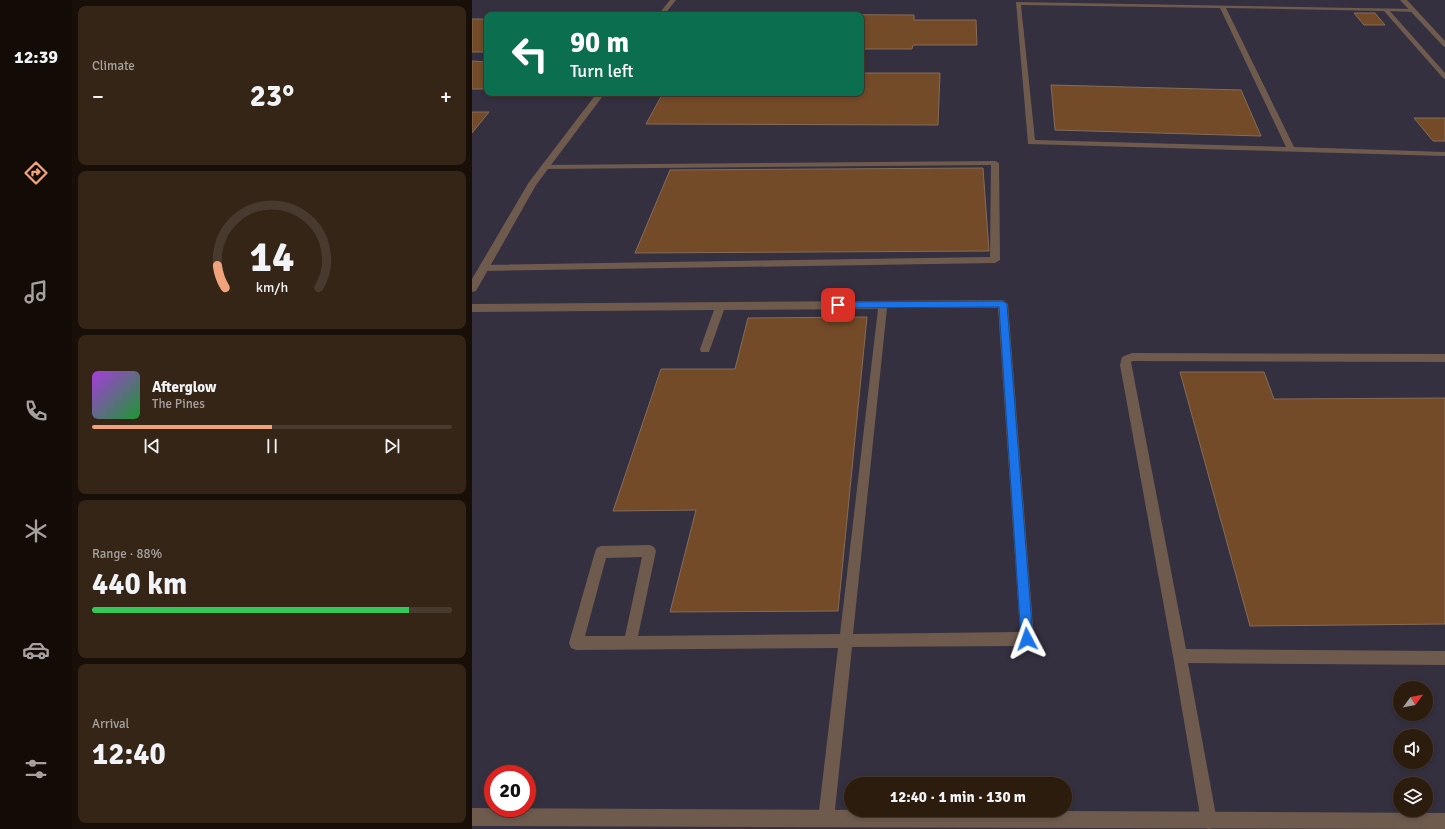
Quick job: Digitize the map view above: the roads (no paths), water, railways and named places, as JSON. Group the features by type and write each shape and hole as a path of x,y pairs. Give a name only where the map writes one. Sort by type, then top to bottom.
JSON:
{"street":[{"path":"663,12 673,0"},
{"path":"1403,0 1445,45"},
{"path":"472,288 532,184 599,96"},
{"path":"472,816 1445,822"}],"lane":[{"path":"1412,10 1018,3 1031,142 1445,154"},
{"path":"1222,7 1292,150"},
{"path":"1386,10 1445,77"},
{"path":"484,268 995,260 995,163 545,167"},
{"path":"472,308 1003,304 1027,639 846,640 630,643 576,643 601,552 650,551 630,643"},
{"path":"826,819 883,305"},
{"path":"705,350 720,306"},
{"path":"1209,821 1180,656 1125,365 1126,360 1132,357 1445,358"},
{"path":"1180,656 1445,658"}]}
